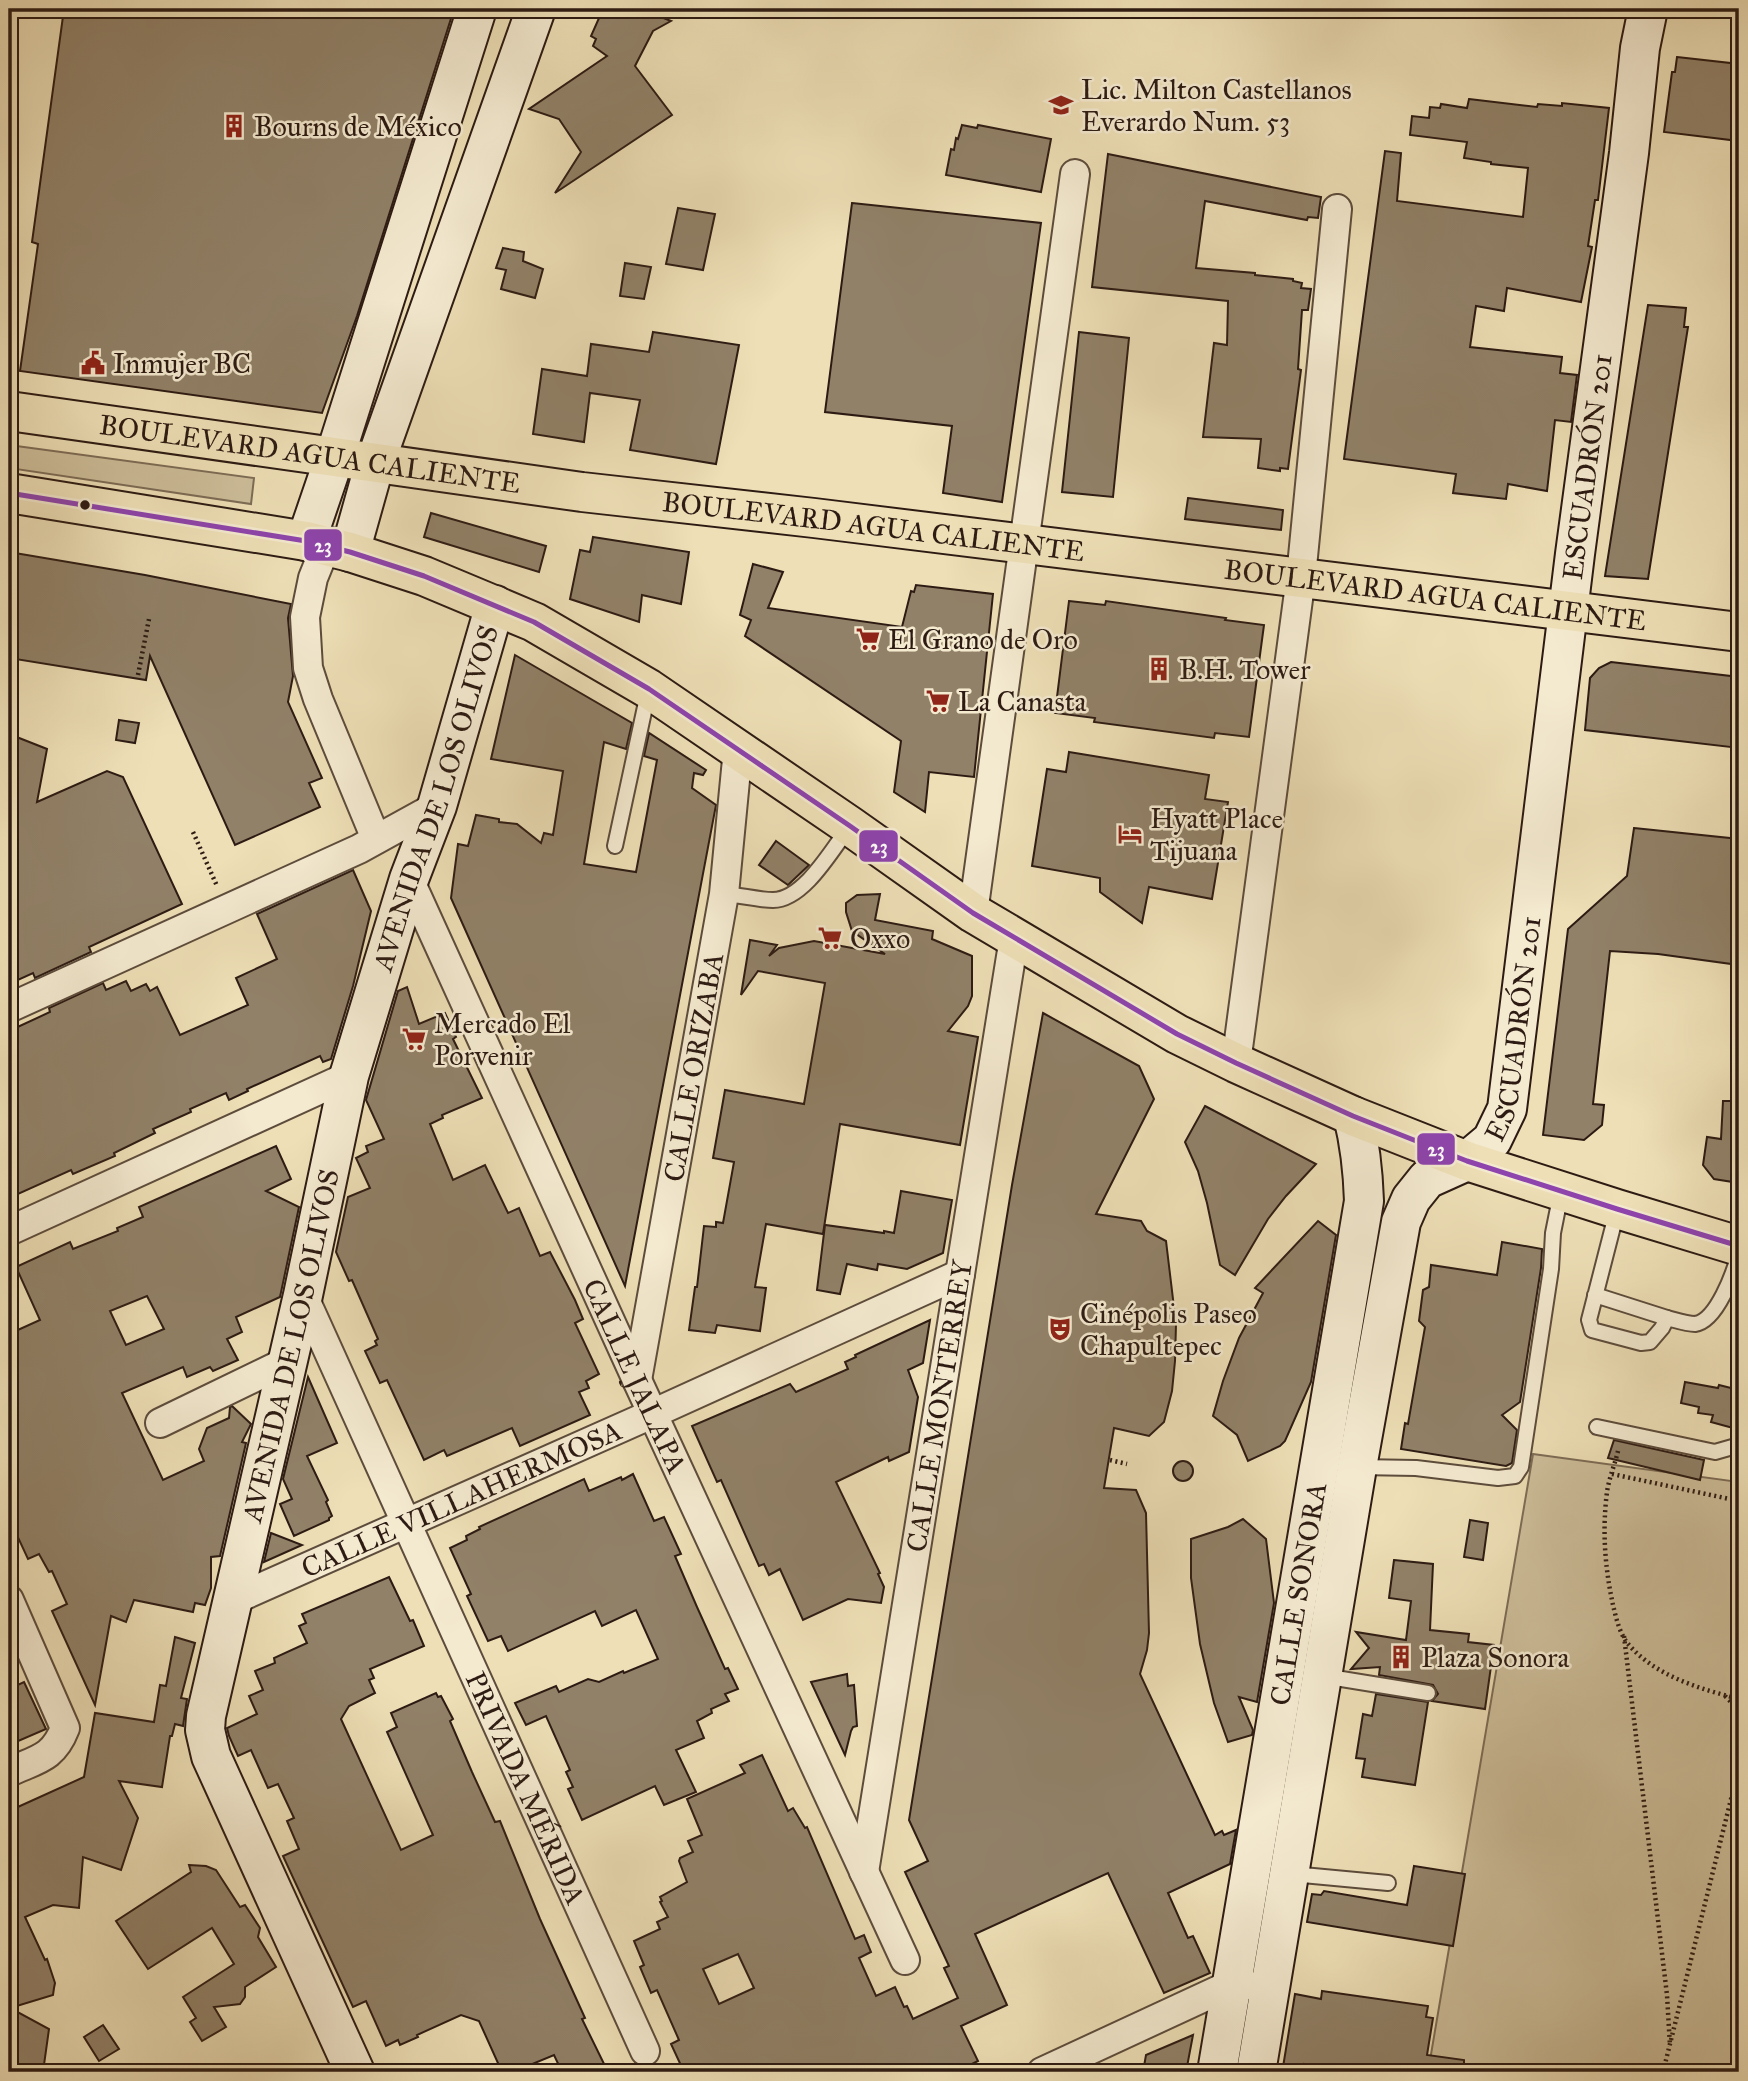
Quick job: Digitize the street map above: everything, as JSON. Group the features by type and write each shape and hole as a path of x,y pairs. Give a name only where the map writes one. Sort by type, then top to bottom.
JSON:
{"main road":[{"name":"BOULEVARD AGUA CALIENTE","path":"9,411 582,492 1739,632"},
{"path":"9,493 327,546 424,576 534,622 649,689 973,913 1177,1034 1353,1116 1467,1161 1739,1246"}],"street":[{"path":"327,546 335,456 477,9"},
{"path":"376,839 307,668 306,617 313,578 327,546 375,463 536,9"},
{"name":"ESCUADRÓN 201","path":"1467,1161 1492,1140 1507,1109 1568,612 1647,9"},
{"path":"973,913 1075,174"},
{"path":"1236,1063 1301,577 1337,209"},
{"name":"AVENIDA DE LOS OLIVOS","path":"355,2072 207,1743 206,1716 303,1295 349,1076 409,879 437,806 495,606"},
{"name":"CALLE ORIZABA","path":"636,1380 724,894 738,749"},
{"path":"9,1007 359,849 437,806"},
{"name":"CALLE JALAPA","path":"409,879 636,1380 905,1961"},
{"name":"CALLE MONTERREY","path":"864,1872 1014,938"},
{"path":"9,1231 349,1076"},
{"name":"CALLE SONORA","path":"1256,2072 1323,1676 1338,1463 1364,1201 1360,1150 1353,1116"},
{"name":"CALLE SONORA","path":"1217,2072 1232,1984 1338,1463 1401,1222 1411,1199 1427,1179 1467,1161"},
{"name":"CALLE VILLAHERMOSA","path":"231,1601 960,1274"},
{"name":"PRIVADA MÉRIDA","path":"303,1295 645,2051"},
{"path":"160,1423 288,1361"},
{"path":"9,1600 65,1728 51,1753 9,1772"},
{"path":"1042,2072 1232,1984 1270,1988"}],"lane":[{"path":"615,846 649,689"},
{"path":"724,894 774,901 793,894 806,884 850,826"},
{"path":"1338,1463 1416,1468 1498,1478 1515,1476 1521,1467 1561,1191"},
{"path":"1617,1209 1589,1320 1592,1330 1641,1343 1650,1342 1667,1318"},
{"path":"1595,1295 1695,1324 1704,1319 1720,1301 1731,1281 1739,1254"},
{"path":"1597,1427 1715,1452 1736,1446 1739,1442"},
{"path":"1323,1676 1428,1693"},
{"path":"1289,1874 1388,1884"}],"path":[{"path":"138,675 149,619"},
{"path":"193,832 219,890"},
{"path":"1623,1433 1608,1490 1604,1539 1608,1582 1617,1621 1628,1644 1652,1664 1693,1687 1739,1699"},
{"path":"1110,1460 1127,1464"},
{"path":"1612,1474 1739,1501"},
{"path":"1624,1636 1667,1995 1670,2046"},
{"path":"1725,1695 1739,1710"},
{"path":"1663,2072 1739,1767"}],"shaded area":[{"path":"9,445 254,478 251,504 9,468"},
{"path":"1533,1454 1739,1482 1739,2072 1428,2072"}],"building":[{"name":"Bourns de México","path":"64,9 454,9 357,316 322,413 20,371 38,244 32,242"},
{"path":"603,9 641,9 671,21 653,31 635,66 672,115 555,193 581,152 559,119 529,109 607,56 593,46 596,39 591,36"},
{"path":"1677,57 1739,64 1739,141 1664,132 1672,72 1675,72"},
{"path":"1469,99 1537,107 1538,104 1562,106 1562,103 1609,108 1598,200 1595,200 1588,246 1592,247 1581,302 1507,288 1504,311 1476,306 1470,347 1562,357 1560,373 1577,375 1571,422 1555,420 1547,491 1508,484 1506,499 1453,493 1456,474 1344,459 1385,151 1401,153 1397,201 1523,217 1528,168 1464,158 1467,142 1410,135 1412,116 1429,118 1430,107 1440,108 1441,104 1467,108"},
{"path":"962,125 977,128 978,125 1051,139 1041,192 946,175 951,149 954,150"},
{"path":"1108,154 1321,197 1318,218 1308,217 1307,220 1205,201 1196,268 1293,279 1302,283 1301,288 1311,289 1308,310 1302,310 1298,369 1301,370 1288,469 1280,468 1280,471 1258,468 1261,439 1203,437 1214,343 1227,345 1228,301 1092,287"},
{"path":"852,203 1041,223 1002,502 943,493 952,426 825,412"},
{"path":"678,208 715,214 703,270 666,264"},
{"path":"503,248 524,252 523,261 543,269 535,298 501,289 506,270 496,268"},
{"path":"625,263 651,267 644,299 620,296"},
{"path":"1648,305 1686,308 1684,327 1688,327 1648,579 1605,576"},
{"path":"653,332 739,345 716,464 630,450 640,400 590,393 584,442 533,434 542,369 587,376 591,344 649,352"},
{"path":"1079,332 1129,338 1113,497 1062,492"},
{"path":"1188,498 1283,510 1281,530 1185,519"},
{"path":"431,513 546,546 539,572 424,537"},
{"path":"593,537 689,552 681,604 642,595 639,622 570,599 580,550 590,552"},
{"path":"9,552 291,604 288,618 293,676 288,702 322,778 309,783 320,807 235,845 150,656 146,680 9,658"},
{"path":"753,564 783,572 768,608 902,627 911,591 914,592 916,585 993,594 974,777 929,772 925,812 894,792 901,741 745,636 751,620 740,615"},
{"name":"B.H. Tower","path":"1069,601 1105,605 1106,601 1264,625 1249,737 1215,733 1214,738 1094,722 1095,718 1055,713"},
{"path":"515,655 632,723 626,749 604,742 584,864 636,872 657,760 644,756 649,733 706,770 703,775 694,773 692,788 716,805 625,1286 451,898 458,844 468,846 476,815 517,824 541,843 544,833 553,835 563,771 491,759"},
{"path":"1611,662 1739,677 1739,748 1585,730 1590,678 1599,668"},
{"path":"119,720 139,723 135,743 116,740"},
{"path":"9,734 47,749 37,802 107,771 123,777 182,904 89,947 91,952 35,978 33,973 9,984"},
{"name":"Hyatt Place Tijuana","path":"1069,752 1209,775 1205,799 1228,802 1212,899 1149,887 1142,923 1100,892 1100,878 1032,866 1047,769 1066,772"},
{"path":"1634,828 1739,839 1739,965 1658,954 1610,951 1593,1104 1604,1105 1602,1125 1584,1140 1543,1135 1568,929 1627,876"},
{"path":"776,841 809,865 788,885 759,865"},
{"path":"353,870 371,911 353,986 331,1059 323,1062 320,1056 229,1100 226,1093 153,1129 155,1133 114,1153 115,1156 73,1174 71,1170 18,1194 16,1189 9,1193 9,1031 50,1012 49,1008 103,983 106,990 126,981 131,991 146,984 150,991 157,987 180,1035 248,1005 236,978 277,959 257,914"},
{"path":"880,894 875,920 933,931 932,939 972,956 972,996 968,1006 948,1031 978,1037 960,1145 840,1124 823,1234 766,1224 755,1287 766,1288 760,1331 717,1325 715,1333 689,1330 704,1226 716,1227 716,1222 723,1223 734,1162 713,1158 725,1090 804,1104 825,983 758,971 741,995 750,940 777,945 769,956 779,948 814,941 885,954 852,931 846,912 846,903 857,895"},
{"path":"407,987 419,1024 445,1013 456,1037 453,1039 482,1098 442,1115 443,1118 430,1124 453,1180 485,1165 508,1213 519,1208 540,1256 550,1252 575,1300 583,1319 575,1323 599,1374 586,1381 589,1388 579,1392 590,1415 520,1446 512,1428 447,1456 444,1450 424,1460 387,1380 380,1383 365,1351 377,1345 375,1341 378,1339 352,1280 349,1281 336,1252 348,1197 370,1188 356,1158 368,1152 366,1146 384,1139 366,1100 398,991"},
{"path":"1043,1013 1139,1066 1154,1099 1096,1214 1141,1221 1147,1231 1166,1241 1176,1324 1172,1391 1164,1422 1149,1436 1114,1428 1104,1488 1136,1490 1146,1513 1149,1633 1140,1674 1215,1835 1222,1831 1224,1835 1236,1830 1230,1864 1168,1893 1188,1938 1193,1936 1210,1973 1164,1993 1108,1873 975,1934 1007,2005 961,2026 978,2061 956,2072 684,2072 671,2044 679,2040 657,1990 651,1993 640,1967 644,1965 634,1941 660,1929 657,1922 668,1917 660,1897 687,1882 679,1861 693,1852 688,1841 702,1835 687,1799 745,1773 740,1765 762,1755 788,1811 793,1808 805,1828 807,1827 855,1939 864,1935 871,1952 859,1958 876,1996 895,1987 913,2019 958,1998 944,1968 949,1966 905,1872 928,1861 909,1820 1012,1185","holes":["738,1954 754,1988 719,2004 703,1969"]},
{"path":"1723,1101 1739,1101 1739,1183 1714,1179 1703,1165 1707,1137 1721,1139"},
{"path":"1205,1106 1316,1164 1268,1219 1235,1275 1220,1265 1198,1171 1185,1142"},
{"path":"276,1146 291,1179 266,1191 299,1207 280,1297 236,1317 242,1332 227,1339 238,1360 213,1371 210,1367 187,1377 183,1367 122,1393 163,1480 204,1461 199,1449 207,1428 229,1418 230,1407 251,1424 242,1442 246,1443 220,1556 211,1557 211,1588 205,1605 195,1603 193,1612 134,1600 126,1622 111,1616 95,1705 52,1611 67,1604 52,1571 49,1572 39,1554 28,1559 9,1518 9,1334 40,1320 16,1267 70,1242 73,1249 118,1231 117,1228 143,1217 139,1207","holes":["147,1296 164,1329 126,1345 110,1311"]},
{"path":"901,1191 952,1200 943,1253 907,1269 878,1264 877,1270 847,1264 840,1294 817,1290 825,1225 894,1233"},
{"path":"1318,1221 1336,1235 1311,1382 1285,1441 1248,1461 1237,1435 1213,1416 1223,1381 1239,1338 1263,1293 1255,1288"},
{"path":"1502,1242 1542,1249 1520,1402 1502,1415 1517,1430 1512,1463 1506,1466 1401,1449 1425,1327 1419,1321 1423,1290 1429,1287 1431,1265 1497,1275"},
{"path":"930,1320 923,1363 908,1370 918,1397 909,1452 889,1461 888,1457 836,1482 880,1573 878,1574 884,1587 881,1603 848,1599 803,1620 780,1569 769,1575 764,1564 759,1566 721,1480 717,1482 692,1426 790,1384 796,1392 848,1369 845,1362 856,1357 855,1355"},
{"path":"308,1377 337,1443 307,1456 328,1500 326,1502 332,1516 329,1520 294,1536 280,1504 292,1499 283,1479"},
{"path":"1685,1382 1739,1390 1733,1428 1711,1422 1713,1415 1698,1413 1699,1407 1681,1403"},
{"path":"1614,1440 1704,1460 1700,1480 1608,1458"},
{"path":"1183,1461 1190,1464 1193,1471 1190,1478 1183,1481 1176,1478 1173,1471 1176,1464"},
{"path":"633,1474 654,1521 664,1517 681,1554 675,1556 725,1669 728,1668 738,1689 725,1694 729,1701 711,1709 712,1713 697,1721 704,1738 676,1750 696,1792 664,1805 655,1786 582,1820 568,1789 573,1787 566,1772 570,1770 546,1716 526,1725 515,1703 556,1686 559,1692 588,1679 599,1682 658,1659 636,1610 602,1626 595,1611 508,1651 501,1636 488,1641 467,1596 471,1594 450,1548 467,1540 466,1536 480,1529 479,1527 584,1479 589,1491"},
{"path":"1243,1519 1266,1539 1274,1603 1257,1702 1239,1697 1253,1730 1252,1735 1228,1742 1214,1703 1200,1644 1191,1578 1191,1539"},
{"path":"1470,1520 1488,1523 1483,1560 1464,1557"},
{"path":"271,1533 302,1545 264,1562"},
{"path":"1394,1560 1433,1564 1430,1630 1469,1634 1468,1642 1494,1645 1485,1709 1432,1701 1438,1694 1433,1685 1379,1675 1380,1667 1351,1669 1369,1648 1356,1632 1406,1640 1411,1601 1389,1598"},
{"path":"389,1577 424,1646 370,1669 374,1678 369,1680 375,1693 349,1706 341,1719 401,1850 433,1835 387,1732 397,1727 391,1713 436,1693 438,1697 441,1696 495,1822 500,1821 585,2018 582,2019 608,2072 562,2072 554,2055 513,2072 502,2072 479,2021 461,2015 400,2045 398,2040 386,2046 366,2001 353,2007 283,1856 299,1849 287,1821 294,1818 278,1784 268,1788 251,1750 238,1756 229,1736 227,1728 257,1714 249,1696 263,1690 255,1671 275,1663 274,1658 307,1643 299,1626 306,1623 302,1614"},
{"path":"175,1637 195,1643 181,1698 187,1699 183,1726 175,1724 170,1736 162,1787 119,1781 138,1818 121,1870 83,1857 79,1908 53,1905 25,1917 45,1960 47,1959 55,1983 53,1995 10,2008 49,2029 43,2072 9,2072 9,1811 84,1777 95,1713 154,1722 160,1685 166,1686"},
{"path":"847,1674 848,1686 854,1685 857,1726 851,1731 845,1755 811,1682"},
{"path":"24,1682 46,1729 9,1745 9,1689"},
{"path":"1376,1694 1428,1702 1415,1785 1362,1777 1365,1759 1356,1758 1363,1714 1372,1716"},
{"path":"189,1865 206,1866 216,1870 240,1907 245,1905 260,1928 258,1937 276,1967 245,1987 245,1997 240,2004 214,2007 226,2027 202,2041 190,2022 196,2018 183,1997 234,1964 212,1928 148,1969 116,1921 191,1872"},
{"path":"1414,1866 1465,1874 1453,1946 1307,1922 1312,1894 1321,1895 1324,1891 1407,1905"},
{"path":"1322,1991 1428,2006 1426,2017 1433,2018 1427,2055 1464,2060 1464,2072 1399,2072 1360,2066 1357,2072 1304,2064 1303,2070 1283,2067 1295,1994 1321,1999"},
{"path":"103,2025 119,2049 99,2061 84,2037"},
{"path":"1193,2035 1186,2072 1143,2072 1146,2055"}],"transit line":[{"name":"23","path":"9,493 306,541 424,576 534,622 649,689 973,913 1177,1034 1353,1116 1467,1161 1739,1246"}],"place":[{"name":"Lic. Milton Castellanos Everardo Num. 53","path":"1061,105"},
{"name":"Bourns de México","path":"234,126"},
{"name":"Inmujer BC","path":"93,363"},
{"name":"El Grano de Oro","path":"868,639"},
{"name":"B.H. Tower","path":"1159,669"},
{"name":"La Canasta","path":"938,701"},
{"name":"Hyatt Place Tijuana","path":"1130,834"},
{"name":"Oxxo","path":"830,938"},
{"name":"Mercado El Porvenir","path":"414,1039"},
{"name":"Cinépolis Paseo Chapultepec","path":"1060,1329"},
{"name":"Plaza Sonora","path":"1401,1657"}]}
